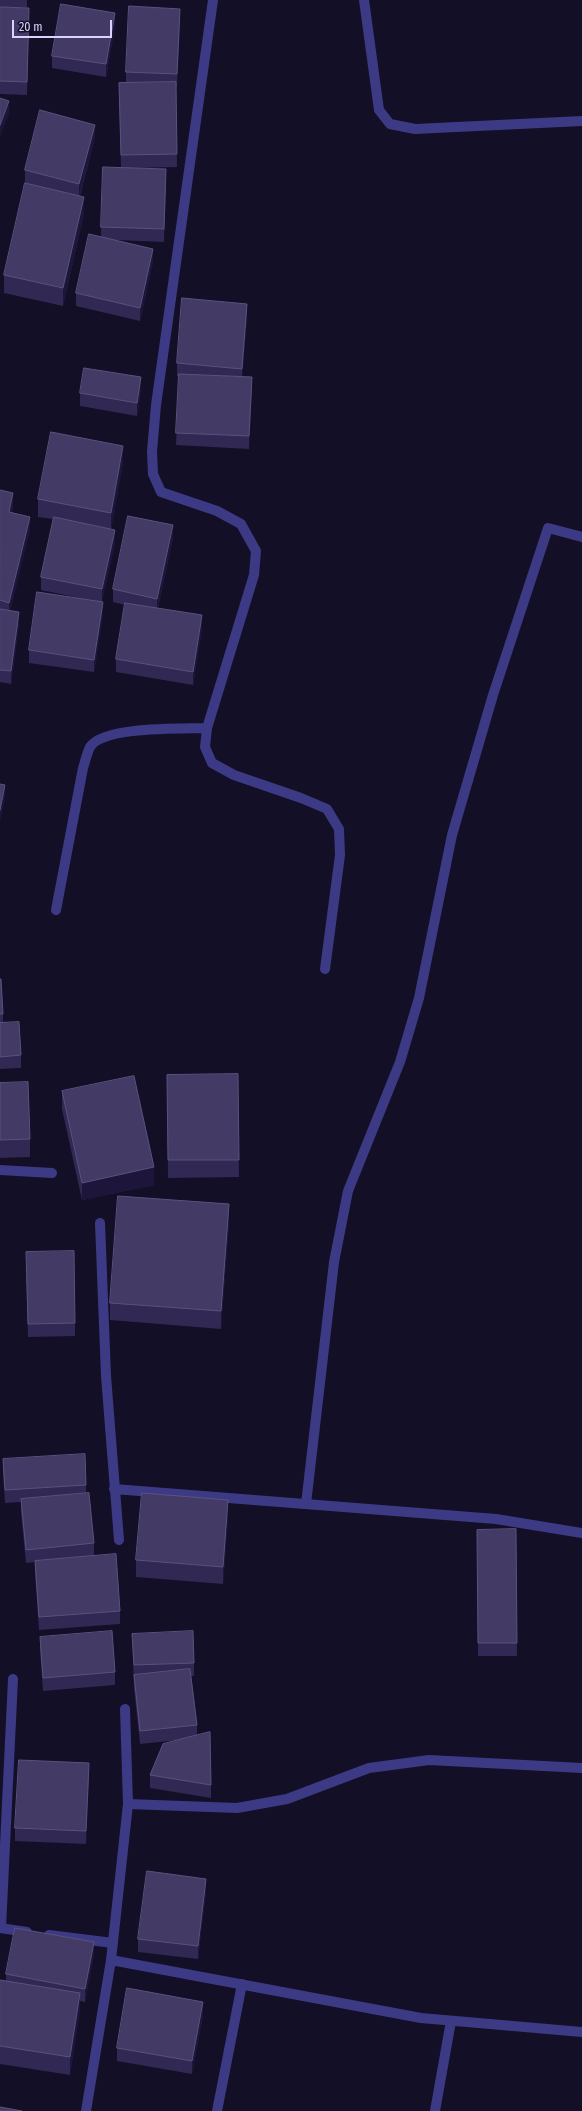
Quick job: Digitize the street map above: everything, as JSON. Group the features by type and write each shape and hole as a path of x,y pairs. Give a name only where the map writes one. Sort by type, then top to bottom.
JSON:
{"street":[{"path":"213,0 167,320 152,451 153,474 161,492 217,511 241,524 256,551 254,575 207,728 205,748 212,763 234,774 327,809 339,829 340,855 325,969"},
{"path":"364,0 379,110 390,124 415,129 582,121"},
{"path":"306,1504 334,1262 348,1191 400,1062 413,1020 419,998 452,835 494,695 548,528 582,537"},
{"path":"56,910 83,768 91,746 108,735 136,730 207,728"},
{"path":"0,1170 52,1173"},
{"path":"100,1223 106,1376 114,1490 120,1540"},
{"path":"114,1490 496,1519 582,1533"},
{"path":"13,1679 1,1928 113,1943"},
{"path":"86,2111 111,1960 128,1804 125,1709"},
{"path":"128,1804 237,1808 287,1799 370,1768 429,1760 582,1768"},
{"path":"111,1960 421,2018 582,2032"},
{"path":"217,2111 242,1984"},
{"path":"435,2111 451,2021"}],"building":[{"path":"61,4 115,13 106,64 52,56"},
{"path":"129,6 180,9 177,74 126,72"},
{"path":"0,7 29,8 27,82 0,81"},
{"path":"176,82 177,154 121,155 119,83"},
{"path":"0,98 9,101 0,125"},
{"path":"40,110 95,125 79,184 25,170"},
{"path":"103,167 166,169 164,229 101,227"},
{"path":"25,183 84,197 63,288 4,275"},
{"path":"89,234 153,249 140,308 76,293"},
{"path":"182,298 247,304 242,369 177,363"},
{"path":"84,368 141,377 137,403 80,393"},
{"path":"179,374 252,377 249,436 176,433"},
{"path":"51,432 123,446 111,513 38,499"},
{"path":"0,490 13,493 9,512 30,517 9,603 0,600"},
{"path":"128,516 173,525 157,599 113,589"},
{"path":"54,517 115,530 102,589 41,577"},
{"path":"37,592 103,602 94,660 29,650"},
{"path":"125,603 202,615 193,672 116,659"},
{"path":"0,609 19,612 11,671 0,670"},
{"path":"0,784 5,785 0,810"},
{"path":"1,979 3,1014 0,1014"},
{"path":"19,1022 21,1055 0,1057 0,1023"},
{"path":"238,1074 239,1160 168,1160 167,1075"},
{"path":"134,1076 154,1167 82,1183 62,1091"},
{"path":"28,1082 30,1139 0,1140 0,1083"},
{"path":"118,1196 229,1204 221,1311 110,1303"},
{"path":"74,1251 75,1323 28,1324 26,1252"},
{"path":"85,1454 86,1485 5,1490 3,1459"},
{"path":"89,1493 94,1543 26,1550 21,1499"},
{"path":"142,1493 228,1500 223,1567 136,1560"},
{"path":"516,1529 517,1643 478,1643 477,1530"},
{"path":"116,1554 120,1611 39,1617 35,1561"},
{"path":"112,1631 115,1672 43,1678 40,1637"},
{"path":"193,1631 194,1663 134,1665 132,1634"},
{"path":"190,1669 197,1725 140,1731 134,1675"},
{"path":"210,1732 211,1785 150,1775 163,1744"},
{"path":"19,1760 89,1763 86,1831 15,1828"},
{"path":"147,1871 206,1879 198,1946 138,1939"},
{"path":"15,1928 94,1942 85,1989 6,1974"},
{"path":"0,1980 80,1993 70,2057 0,2046"},
{"path":"127,1988 203,2002 192,2061 117,2048"},
{"path":"0,2107 22,2111 0,2111"}]}
